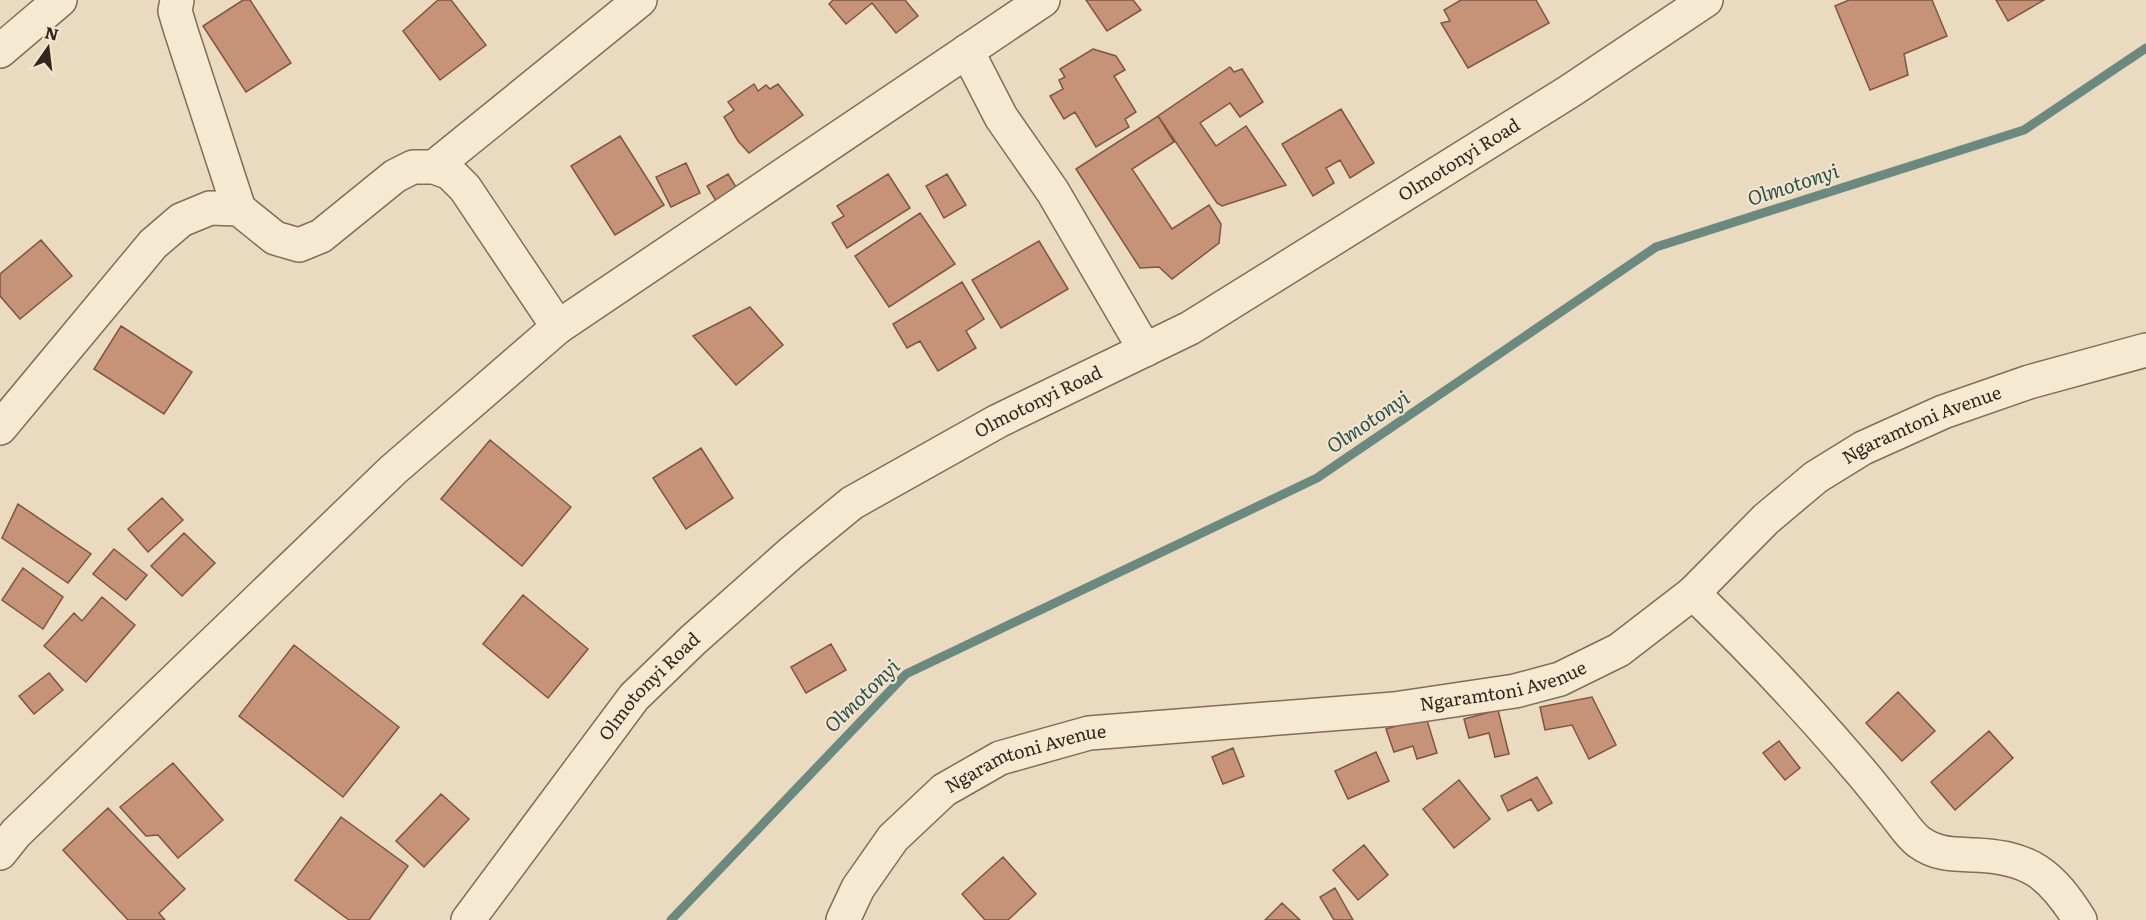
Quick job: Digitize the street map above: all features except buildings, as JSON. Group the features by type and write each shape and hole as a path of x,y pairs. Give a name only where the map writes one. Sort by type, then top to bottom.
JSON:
{"street":[{"path":"0,51 60,0"},
{"path":"175,0 175,10 181,31 239,209 275,237 299,245 321,236 395,176 413,167 434,167 450,173 465,188 558,327"},
{"path":"434,167 640,0"},
{"path":"0,853 16,833 393,470 558,327 1042,0"},
{"name":"Olmotonyi Road","path":"468,920 634,697 693,640 791,553 852,503 998,422 1199,322 1570,91 1706,0"},
{"path":"967,51 1001,117 1053,192 1145,350"},
{"path":"0,428 153,244 181,220 210,208 239,209"},
{"name":"Ngaramtoni Avenue","path":"843,920 858,888 893,838 944,790 1000,758 1089,733 1394,709 1515,691 1560,680 1619,650 1693,593 1774,512 1816,477 1863,448 1964,404 2029,382 2146,350"},
{"path":"1693,593 1746,645 1856,765 1915,839 1929,849 1946,854 1999,857 2022,861 2049,879 2069,902 2080,920"}],"waterway":[{"name":"Olmotonyi","path":"671,920 906,674 1317,478 1656,247 2024,130 2146,48"}]}
